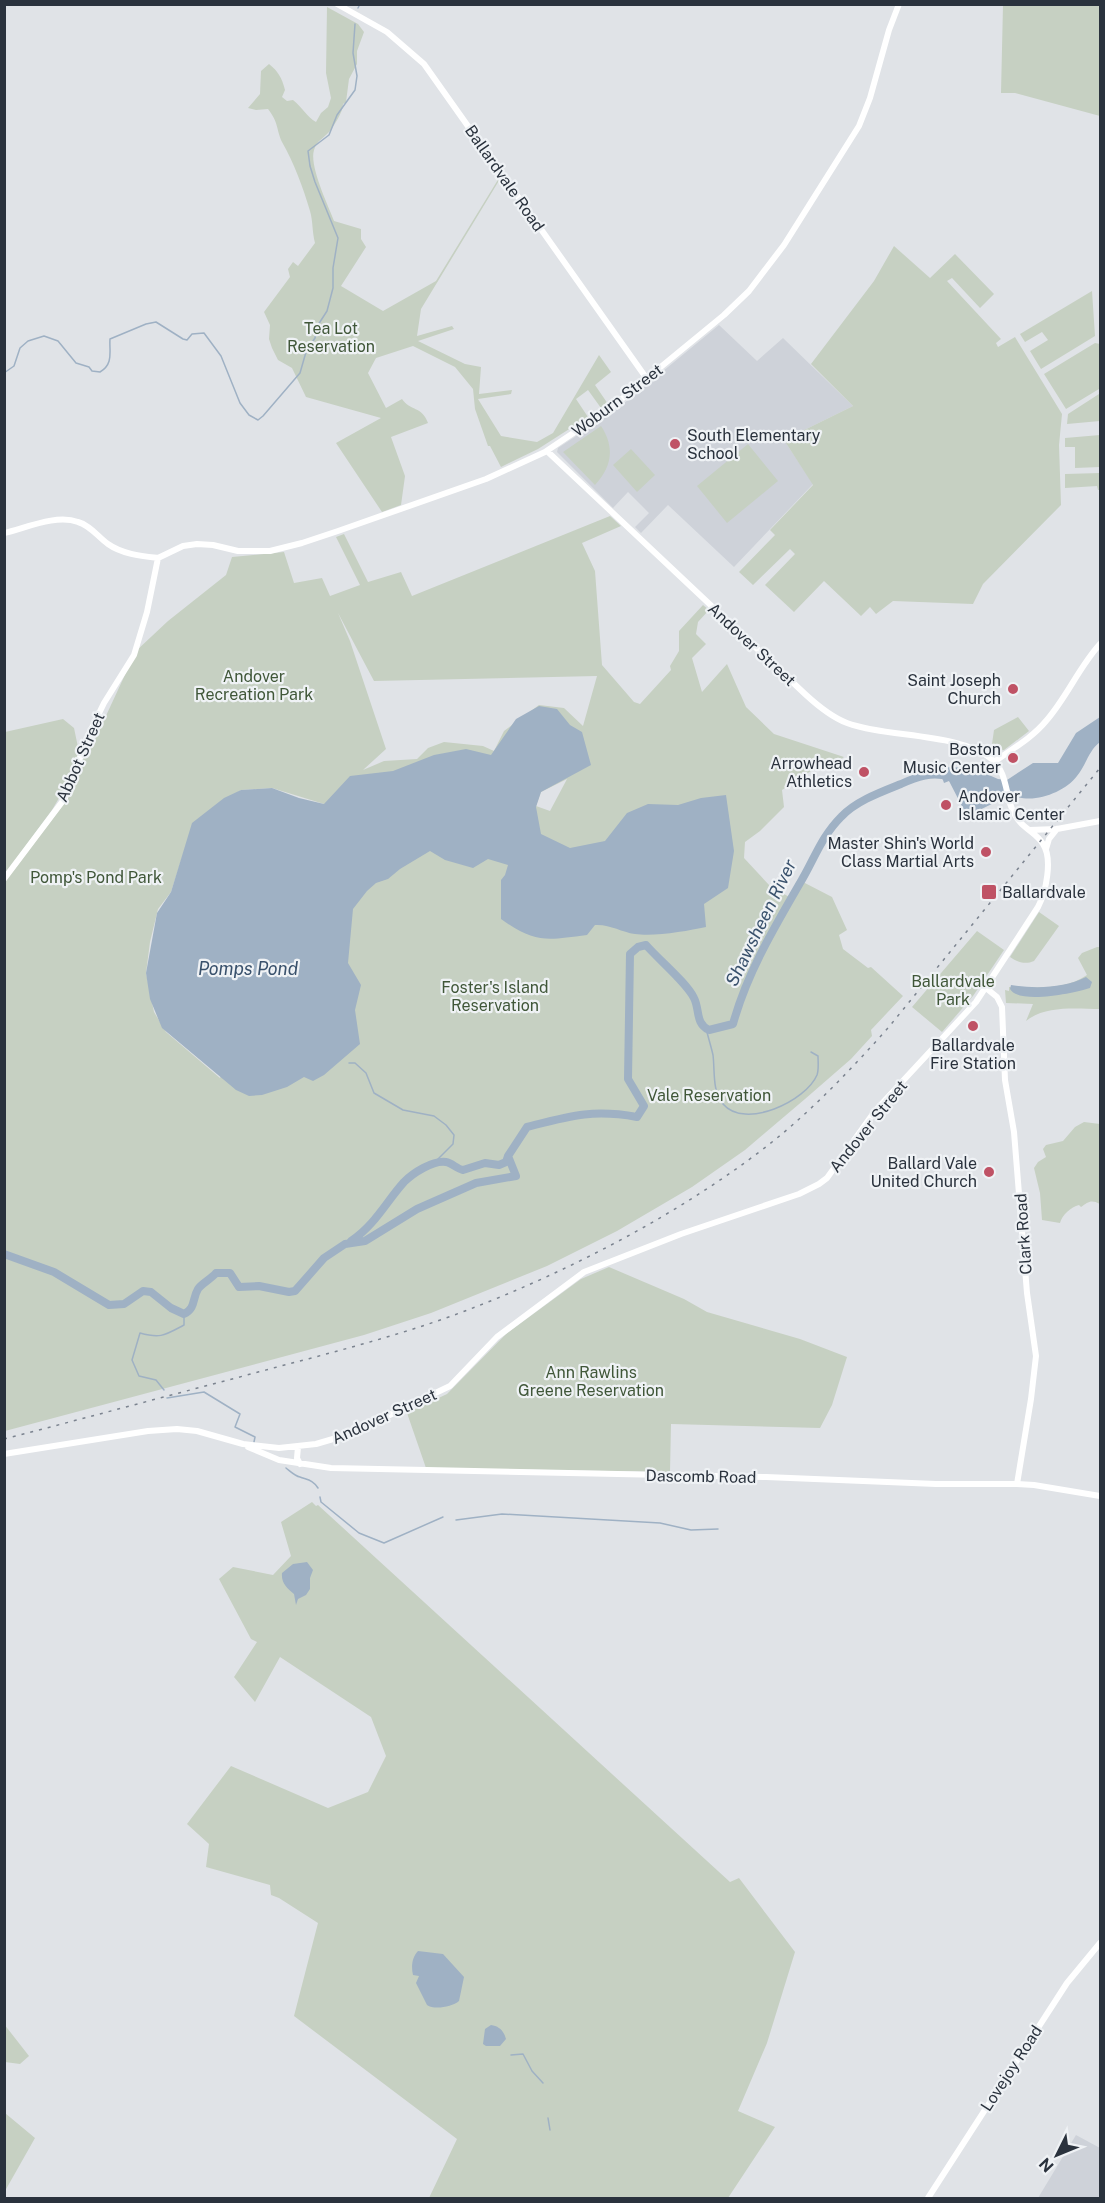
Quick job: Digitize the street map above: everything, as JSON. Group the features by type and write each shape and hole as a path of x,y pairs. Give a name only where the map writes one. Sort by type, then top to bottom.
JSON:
{"main road":[{"name":"Ballardvale Road","path":"337,4 387,32 424,64 647,379"},
{"name":"Woburn Street","path":"158,558 183,546 197,544 255,552 302,543 486,479 547,451 605,412 714,324 743,297 791,234 859,126 899,4"},
{"name":"Andover Street","path":"547,451 828,713 854,725 963,746 994,762"},
{"path":"4,533 45,523 72,520 82,523 108,544 121,551 158,558"},
{"name":"Abbot Street","path":"4,879 65,798 88,736 104,703 134,655 145,620 158,558"},
{"path":"1046,850 1014,815 1003,778 994,762 1028,739 1046,721 1082,666 1101,644"},
{"path":"1029,830 1057,829 1101,821"},
{"path":"1046,850 1049,840 1057,829"},
{"name":"Andover Street","path":"4,1454 165,1430 197,1431 243,1444 279,1448 296,1447 350,1434 450,1386 497,1337 584,1272 681,1234 770,1205 819,1184 827,1178 875,1111 964,1016 986,988 1043,897 1047,872 1046,850"},
{"name":"Clark Road","path":"986,988 997,997 1002,1007 1006,1083 1014,1132 1027,1293 1036,1356 1017,1484"},
{"name":"Dascomb Road","path":"243,1444 270,1457 331,1468 766,1477 936,1484 1017,1484 1101,1496"},
{"path":"296,1447 296,1463"},
{"path":"279,1448 296,1463"},
{"name":"Lovejoy Road","path":"928,2199 1060,1993 1101,1943"}],"shaded area":[{"name":"South Elementary School","path":"719,325 757,361 783,338 853,406 784,440 813,484 734,567 668,505 641,533 635,527 649,513 628,492 613,508 557,452 558,448 617,409"},
{"path":"1076,2135 1100,2148 1100,2198 1038,2198"}],"green space":[{"path":"1003,5 1100,5 1100,116 1015,93 1001,93"},
{"name":"Tea Lot Reservation","path":"327,7 358,24 364,32 357,51 357,64 349,79 346,102 329,132 317,144 313,157 314,166 334,221 361,229 361,239 366,247 341,286 383,311 436,281 499,178 421,309 417,336 452,326 454,329 418,341 465,364 481,367 479,394 512,390 511,394 478,399 501,436 537,442 553,433 599,355 611,372 595,385 608,404 601,408 588,390 576,399 588,417 538,449 501,467 488,446 475,409 473,389 455,367 413,346 376,358 368,373 386,408 402,399 423,414 428,423 391,437 405,476 401,505 382,512 336,443 381,418 306,397 292,368 278,360 272,348 269,339 270,325 264,312 290,277 288,269 293,262 298,266 315,243 311,215 304,193 274,118 268,109 248,108 260,94 261,71 269,64 277,72 282,82 285,90 282,97 287,101 293,100 313,120 316,122 328,107 331,98 326,73"},
{"path":"894,246 930,278 955,254 994,294 980,308 952,278 947,281 1001,339 996,343 998,347 1015,337 1062,414 1059,445 1061,505 983,584 973,604 893,601 876,614 870,607 861,616 824,581 794,612 765,585 795,554 790,549 753,585 739,572 775,535 770,530 813,485 784,440 853,406 811,364 874,281"},
{"path":"1092,291 1095,336 1041,369 1030,351 1048,340 1042,332 1025,342 1020,334"},
{"path":"1095,343 1100,344 1100,421 1067,424 1068,414 1099,394 1099,389 1066,409 1044,374"},
{"path":"601,426 608,442 610,457 605,471 595,485 563,452"},
{"path":"1100,435 1100,467 1075,468 1075,447 1065,447 1065,438"},
{"path":"748,444 778,481 727,523 697,486"},
{"path":"631,449 655,475 637,492 613,465"},
{"path":"1100,473 1100,490 1097,486 1065,488 1065,474"},
{"path":"610,516 621,526 582,543 595,571 602,665 634,702 640,704 671,670 670,666 679,651 679,631 703,605 709,610 698,622 696,634 706,644 692,658 702,692 727,664 746,707 774,734 844,757 836,763 811,771 782,790 784,807 760,831 745,842 744,858 770,886 791,898 801,881 832,897 847,930 839,935 843,949 868,968 871,967 903,996 871,1030 872,1036 851,1059 745,1150 692,1187 617,1231 547,1266 431,1313 364,1335 5,1431 4,883 67,800 84,757 92,746 136,651 168,621 226,575 232,557 284,552 294,583 322,578 330,596 360,585 336,537 344,534 368,582 401,572 412,596","holes":["338,613 374,681 597,676 583,726 564,708 539,705 504,731 494,751 483,746 444,742 428,748 417,759 384,761 363,770 386,749 350,641","567,779 550,811 536,806 541,792","272,788 324,804 220,1078 166,1032 154,1012 146,973 158,909 171,892 193,823 241,790"]},
{"path":"1018,717 1029,731 1004,750 991,751 994,730"},
{"path":"63,719 74,728 79,752 69,781 52,810 5,874 5,732"},
{"path":"1039,912 1059,926 1034,961 1024,963 1015,960 1010,957"},
{"name":"Ballardvale Park","path":"977,931 1004,950 973,996 942,1032 912,1007"},
{"path":"1100,947 1100,1009 1052,1010 1026,1021 1033,1004 1006,1003 1005,990 1009,991 1009,987 1059,986 1087,975 1078,958 1082,953"},
{"path":"1084,1122 1100,1124 1100,1204 1092,1201 1081,1207 1076,1206 1065,1214 1060,1223 1042,1220 1040,1193 1034,1168 1046,1157 1043,1149 1046,1145 1063,1141 1075,1127"},
{"name":"Ann Rawlins Greene Reservation","path":"609,1267 684,1299 707,1312 800,1339 847,1357 832,1405 820,1428 671,1424 670,1472 426,1468 407,1413 447,1394 506,1334 581,1279"},
{"path":"312,1502 318,1505 730,1882 739,1878 795,1952 767,2043 738,2111 775,2127 728,2198 429,2198 457,2139 294,2016 318,1923 271,1895 270,1885 206,1867 209,1844 187,1824 231,1766 328,1808 368,1792 386,1756 371,1717 280,1657 255,1702 234,1677 257,1642 251,1639 219,1579 233,1567 273,1575 291,1556 281,1522"},
{"path":"4,2024 29,2056 20,2064 5,2062"},
{"path":"5,2113 35,2138 5,2191"}],"water":[{"name":"Pomps Pond","path":"539,706 557,709 570,725 582,732 591,765 541,792 536,807 541,834 570,848 605,841 627,813 648,804 678,805 701,798 726,795 734,851 728,888 704,904 706,927 643,935 595,925 587,935 551,939 533,936 501,919 501,880 508,865 488,859 473,868 445,860 430,851 388,879 376,883 353,909 348,963 361,985 355,1010 360,1044 324,1075 313,1081 304,1077 287,1087 262,1095 249,1096 236,1090 162,1028 150,999 146,973 157,913 171,892 192,823 224,798 241,790 272,788 324,804 350,776 393,771 434,755 466,749 491,755 516,719"},
{"path":"1100,717 1100,742 1093,749 1080,772 1059,791 1034,798 1000,793 996,802 967,816 949,781 944,783 938,766 965,768 1007,780 1033,763 1058,763 1076,733"},
{"path":"1086,977 1092,982 1090,988 1060,995 1024,996 1015,994 1010,989 1011,985 1040,987 1059,985"},
{"path":"307,1562 313,1570 310,1589 306,1595 298,1599 296,1605 294,1594 284,1582 282,1573 293,1564"},
{"path":"418,1951 443,1954 464,1977 459,2001 443,2007 427,2005 416,1983 419,1976 413,1975 412,1972 413,1959"},
{"path":"491,2025 499,2028 505,2036 506,2039 500,2046 483,2044 485,2029"}],"waterway":[{"path":"358,8 360,4"},
{"path":"4,373 14,366 20,348 28,341 44,336 58,341 76,363 89,367 92,371 100,372 109,361 110,339 156,322 187,340 192,334 204,333 221,356 240,403 249,415 258,420 263,416 300,373 306,352 327,311 333,288 333,268 338,238 315,182 308,151 329,135 337,115 355,90 357,76 353,53 355,24"},
{"name":"Shawsheen River","path":"4,1254 54,1272 109,1305 124,1304 143,1291 151,1292 171,1308 184,1314 192,1306 199,1287 216,1273 230,1273 239,1287 259,1286 289,1292 295,1291 324,1258 345,1244 365,1241 417,1209 476,1183 516,1176 508,1156 527,1127 581,1115 607,1114 637,1117 644,1106 628,1079 630,954 638,947 646,945 690,992 696,1003 700,1020 709,1030 733,1024 762,951 834,825 854,806 885,790 925,776 949,777"},
{"path":"706,1028 713,1055 719,1099 733,1111 745,1114 774,1109 801,1094 811,1085 818,1073 818,1056 811,1052"},
{"path":"349,1063 355,1063 366,1073 374,1093 403,1110 434,1116 446,1125 454,1135 453,1144 434,1163"},
{"name":"Shawsheen River","path":"351,1241 374,1221 404,1182 424,1168 441,1162 463,1170 485,1163 499,1165 506,1162 508,1156"},
{"path":"164,1390 156,1380 139,1376 132,1360 140,1333 153,1336 167,1334 184,1325 184,1314"},
{"path":"167,1398 204,1392 240,1414 235,1427 255,1437 254,1442"},
{"path":"286,1468 296,1476 312,1482 318,1488"},
{"path":"320,1497 321,1502 359,1533 384,1543 443,1517"},
{"path":"456,1520 502,1514 660,1523 691,1530 718,1529"},
{"path":"511,2055 523,2054 532,2071 543,2083"},
{"path":"548,2118 550,2130"}],"railway":[{"path":"4,1439 352,1347 437,1321 506,1295 548,1276 671,1211 710,1187 782,1134 850,1069 888,1028 1100,768"}],"place":[{"name":"South Elementary School","path":"675,444"},
{"name":"Saint Joseph Church","path":"1013,689"},
{"name":"Boston Music Center","path":"1013,758"},
{"name":"Arrowhead Athletics","path":"864,772"},
{"name":"Andover Islamic Center","path":"946,805"},
{"name":"Master Shin's World Class Martial Arts","path":"986,852"},
{"name":"Ballardvale","path":"989,892"},
{"name":"Ballardvale Fire Station","path":"973,1026"},
{"name":"Ballard Vale United Church","path":"989,1172"}],"park label":[{"name":"Andover Recreation Park","path":"254,685"},
{"name":"Pomp's Pond Park","path":"96,877"},
{"name":"Foster's Island Reservation","path":"495,996"},
{"name":"Vale Reservation","path":"709,1095"}]}
